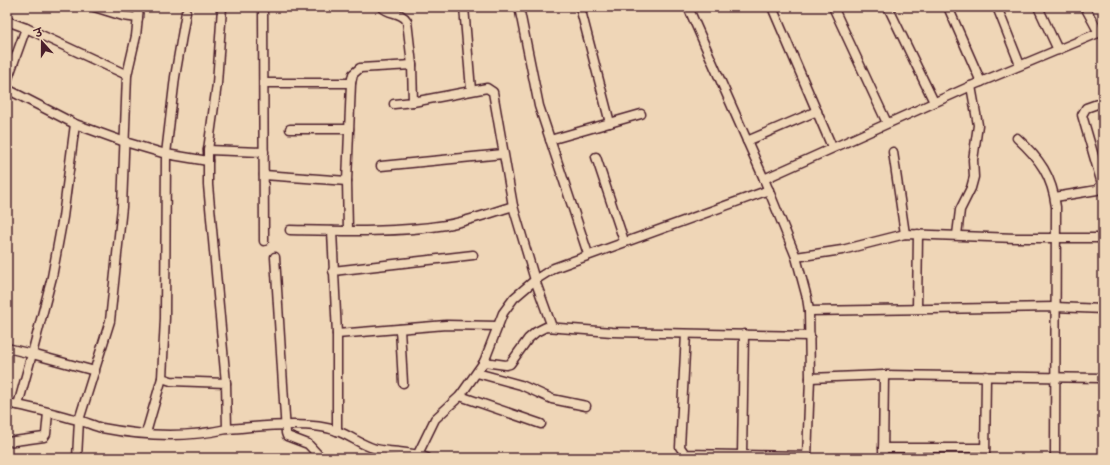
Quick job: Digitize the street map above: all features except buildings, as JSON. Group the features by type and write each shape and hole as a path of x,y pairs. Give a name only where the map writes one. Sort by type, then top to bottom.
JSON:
{"street":[{"path":"94,7 123,16 138,18"},
{"path":"77,458 79,420 110,321 113,300 122,207 127,75 136,36 139,7"},
{"path":"222,7 217,84 208,150 208,161 212,245 226,383 226,429"},
{"path":"263,7 264,241"},
{"path":"382,7 385,10 400,14 407,21 412,65 413,102"},
{"path":"464,7 471,90"},
{"path":"519,7 533,78 550,140 588,254"},
{"path":"580,7 610,123"},
{"path":"686,334 680,447 682,452 685,454 807,457 810,378 809,311 796,257 769,190 688,7"},
{"path":"772,7 832,147"},
{"path":"833,7 887,123"},
{"path":"888,7 934,102"},
{"path":"948,7 981,82"},
{"path":"997,7 1020,65"},
{"path":"1038,7 1058,50"},
{"path":"764,179 934,102 1101,32 1085,7"},
{"path":"146,433 162,378 165,318 166,154 175,78 186,12"},
{"path":"7,21 26,28 127,75"},
{"path":"7,81 26,28"},
{"path":"348,230 347,181 351,83 353,74 360,68 412,65"},
{"path":"264,83 351,83"},
{"path":"957,235 960,210 971,188 974,178 973,160 978,125 971,86"},
{"path":"394,104 413,102 487,88 493,92 513,206 535,280 552,326"},
{"path":"7,89 75,124 125,142 166,154 208,161"},
{"path":"1055,197 1097,190 1102,184 1082,115 1086,108 1103,102"},
{"path":"747,141 817,111"},
{"path":"550,140 640,114"},
{"path":"18,405 52,277 63,217 75,124"},
{"path":"290,129 349,130"},
{"path":"1017,138 1042,164 1055,197 1055,458"},
{"path":"208,150 264,152"},
{"path":"893,152 905,234"},
{"path":"381,166 503,154"},
{"path":"596,157 624,241"},
{"path":"264,175 347,181"},
{"path":"417,456 436,419 460,396 484,362 490,351 491,326 507,306 535,280 554,268 588,254 769,190"},
{"path":"290,230 332,231 410,229 467,221 513,206"},
{"path":"332,231 337,334 337,431"},
{"path":"796,257 842,250 905,234 1103,238"},
{"path":"917,310 918,234"},
{"path":"333,271 473,255"},
{"path":"275,257 284,426 287,436 308,444 321,458"},
{"path":"809,311 1055,307 1103,309"},
{"path":"337,334 461,324 491,326"},
{"path":"484,362 506,365 510,364 524,344 536,332 552,326 600,332 810,336"},
{"path":"400,329 403,383"},
{"path":"742,455 744,334"},
{"path":"7,348 95,371"},
{"path":"477,373 521,385 552,399 586,406"},
{"path":"810,378 884,375 1103,378"},
{"path":"883,458 884,375"},
{"path":"985,458 986,376"},
{"path":"162,378 171,381 226,383"},
{"path":"460,396 540,424"},
{"path":"7,403 79,420 101,428 146,433 177,435 204,434 226,429 284,426 320,427 337,431 354,441 381,449 428,458"},
{"path":"7,442 44,437 46,434 48,413"},
{"path":"883,448 985,448"},
{"path":"377,458 381,449"}]}
